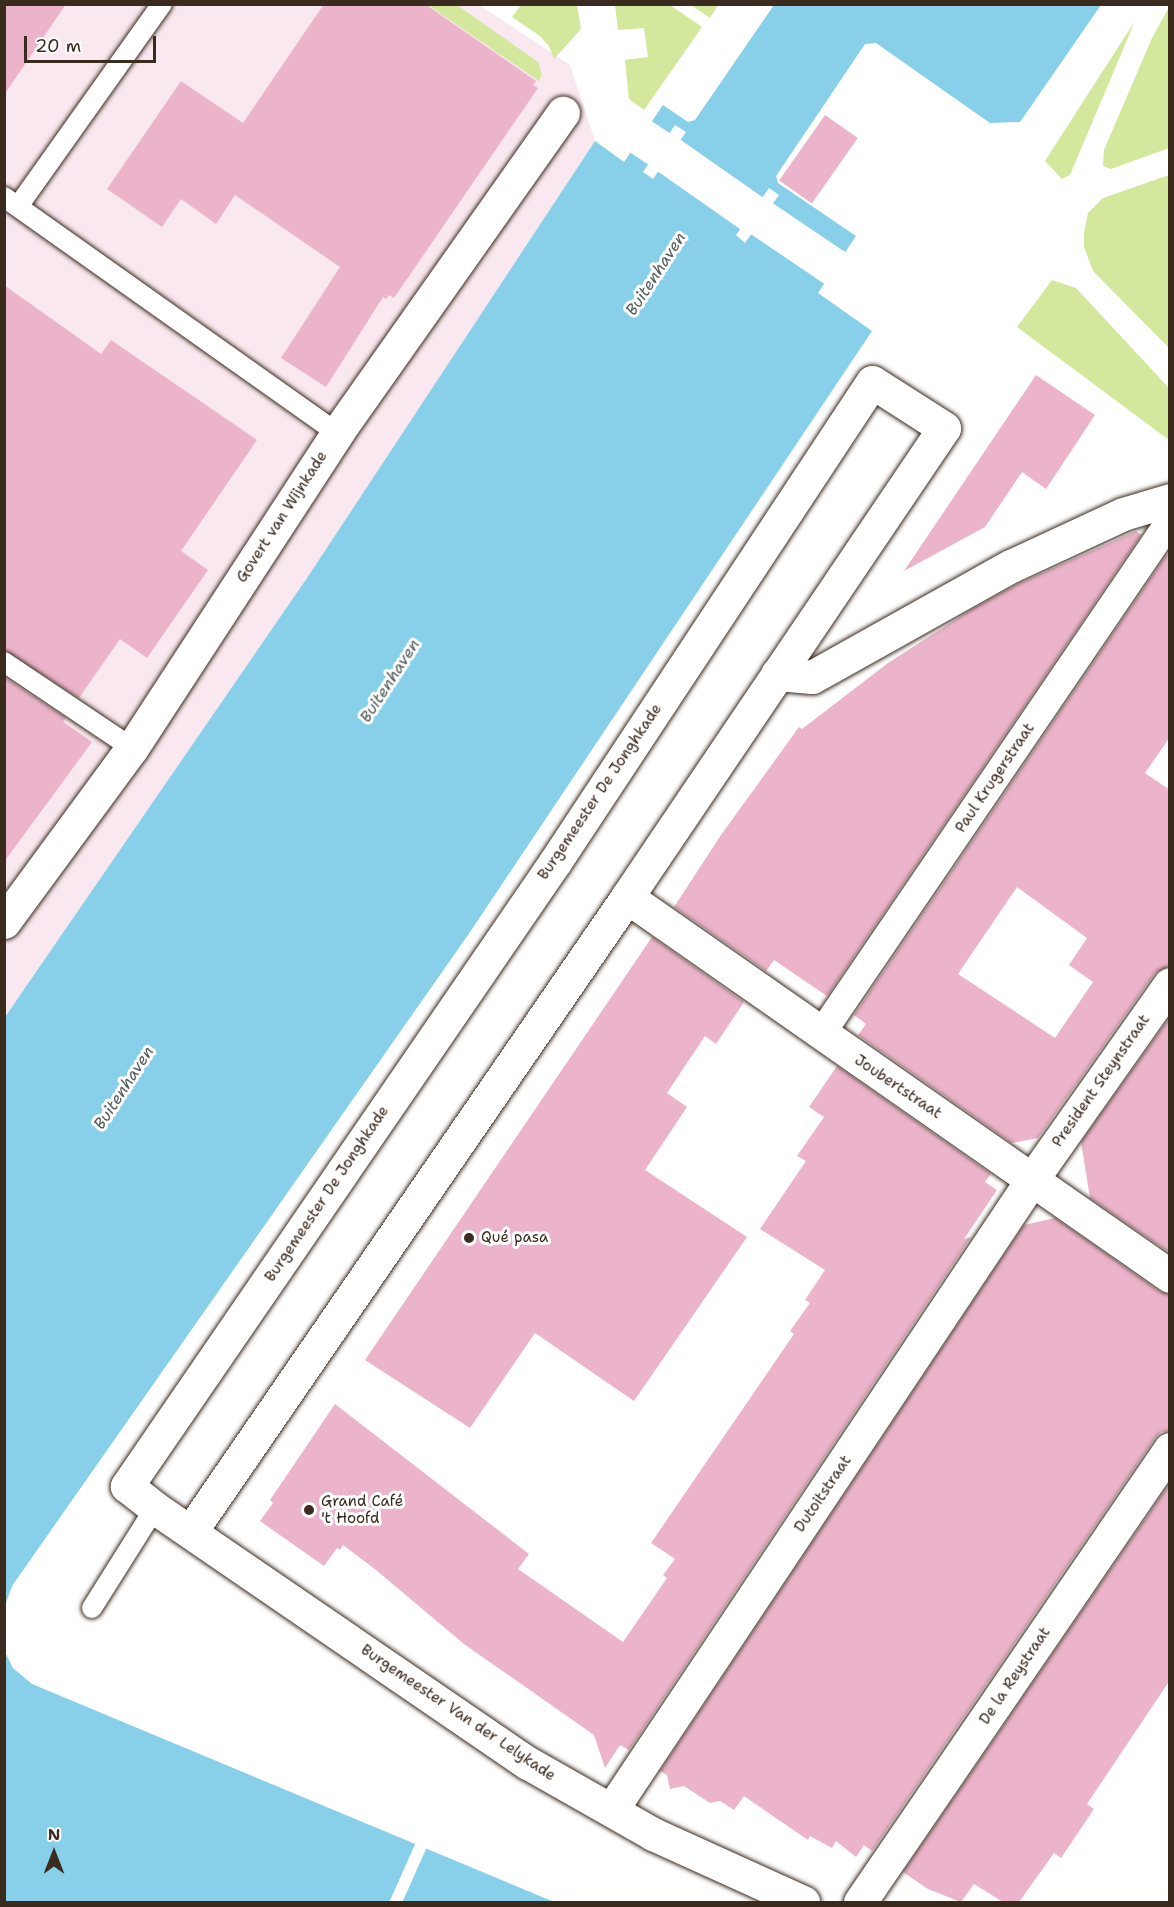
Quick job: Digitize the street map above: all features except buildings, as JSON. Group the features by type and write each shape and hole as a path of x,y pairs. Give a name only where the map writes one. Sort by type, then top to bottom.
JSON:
{"street":[{"name":"Govert van Wijnkade","path":"4,922 132,748 337,433 563,113"},
{"name":"Burgemeester De Jonghkade","path":"872,382 944,428 627,897 191,1532 155,1508 128,1486 555,862 872,382"},
{"path":"777,674 812,676 1011,566 1123,514 1170,500"},
{"name":"Paul Krugerstraat","path":"821,1034 1170,521"},
{"name":"Joubertstraat","path":"627,897 821,1034 1033,1178 1170,1276"},
{"name":"President Steynstraat","path":"1033,1178 1170,984"},
{"name":"Dutoitstraat","path":"612,1809 1033,1178"},
{"name":"De la Reystraat","path":"860,1902 1170,1449"},
{"name":"Burgemeester Van der Lelykade","path":"191,1532 528,1763 612,1809 652,1834 803,1902"}],"lane":[{"path":"162,4 11,201 337,433"},
{"path":"4,662 132,748"},
{"path":"92,1608 155,1508"}],"shaded area":[{"path":"5,5 479,5 570,65 595,141 307,578 5,1017"}],"green space":[{"path":"428,5 457,5 538,62 542,74 539,81"},
{"path":"521,5 577,5 581,29 554,59 549,46 540,36 512,17"},
{"path":"615,5 670,5 702,27 644,110 629,99 625,60 648,57 644,28 618,30"},
{"path":"691,5 718,5 710,18"},
{"path":"1169,7 1169,148 1111,169 1103,166 1104,150 1152,38"},
{"path":"1135,21 1070,175 1062,179 1045,161"},
{"path":"1170,175 1169,348 1093,271 1084,247 1084,233 1088,213 1103,198"},
{"path":"1052,280 1076,288 1169,388 1169,440 1017,327"}],"water":[{"name":"Buitenhaven","path":"774,5 1101,5 1020,122 990,123 876,43 865,44 776,176 778,183 856,236 818,293 872,331 468,935 12,1586 5,1606 5,1017 307,578 595,141 624,162 663,105 688,122 695,120","holes":["675,125 686,132 653,179 643,172","769,188 779,195 745,243 736,235"]},
{"path":"4,1650 13,1668 32,1684 554,1902 5,1902"}],"pier":[{"path":"650,120 672,135 651,167 629,152"},
{"path":"678,138 765,199 742,231 656,170"},
{"path":"771,202 847,253 826,285 750,234"},
{"path":"416,1842 427,1847 402,1902 390,1901"}],"place":[{"name":"Qué pasa","path":"469,1238"},
{"name":"Grand Café 't Hoofd","path":"309,1510"}]}
